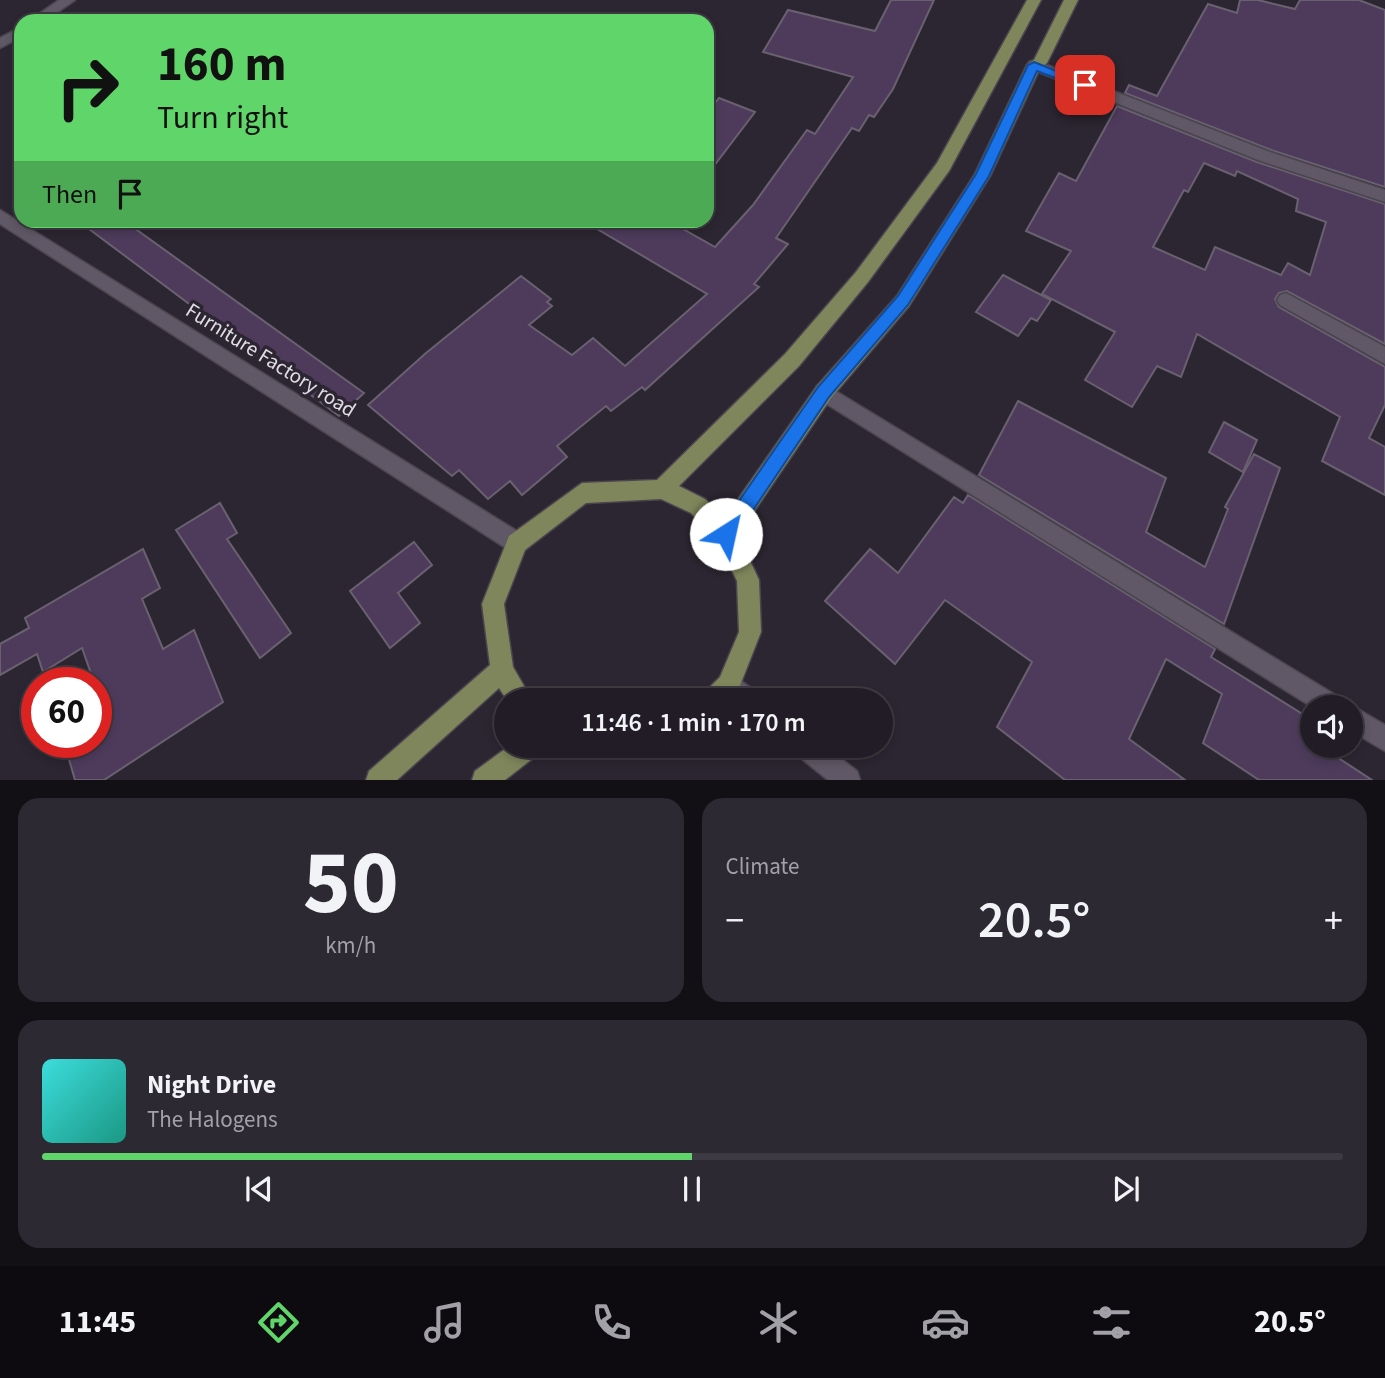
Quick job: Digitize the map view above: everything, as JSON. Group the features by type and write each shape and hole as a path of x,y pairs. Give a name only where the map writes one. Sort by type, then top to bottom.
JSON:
{"main road":[{"path":"662,489 792,360 862,276 943,167 1034,0"},
{"path":"726,534 824,392 903,301 982,176 1034,65 1040,63 1071,0"},
{"path":"513,688 502,670 493,604 517,543 583,493 662,489 698,506 726,534 748,579 750,632 723,688"},
{"path":"378,779 502,670"},
{"path":"484,779 512,758"}],"street":[{"path":"47,14 68,0"},
{"path":"1034,65 1264,156 1385,196"},
{"name":"Furniture Factory road","path":"19,228 517,543"},
{"path":"1286,300 1385,356"},
{"path":"824,392 1315,695"},
{"path":"1363,725 1385,739"},
{"path":"821,758 848,779"}],"building":[{"path":"891,0 934,0 893,89 874,117 869,115 859,131 852,128 776,238 788,244 754,284 759,287 645,390 642,387 611,411 606,406 557,446 567,457 522,495 510,481 488,499 459,470 452,476 368,405 426,353 521,276 551,299 547,302 552,306 529,325 572,355 593,338 625,366 707,294 596,228 681,228 715,247 753,205 807,130 815,134 853,77 763,52 788,10 875,31"},
{"path":"1240,0 1258,0 1295,9 1300,0 1359,0 1385,10 1385,187 1271,150 1125,93 1129,85 1157,96 1208,4 1237,13"},
{"path":"719,98 755,112 714,166 714,104"},
{"path":"1117,106 1257,162 1385,204 1385,344 1287,291 1279,293 1275,299 1279,307 1385,367 1385,405 1369,438 1385,447 1385,495 1322,461 1340,417 1197,334 1181,377 1157,366 1132,407 1085,380 1115,332 1042,294 1071,251 1026,231 1059,173 1076,181","holes":["1204,163 1235,176 1237,171 1298,199 1296,211 1326,222 1310,275 1288,263 1281,275 1215,247 1205,270 1153,247 1184,190 1188,192"]},
{"path":"88,228 134,228 364,393 339,416"},
{"path":"1003,275 1051,300 1037,321 1031,318 1018,336 976,312"},
{"path":"1018,401 1166,478 1146,532 1205,567 1228,509 1225,507 1254,454 1280,468 1224,624 979,475"},
{"path":"1224,422 1257,440 1243,472 1209,452"},
{"path":"968,495 1215,649 1211,657 1300,713 1300,758 1338,758 1372,780 1259,780 1203,743 1222,694 1166,659 1129,739 1185,780 1065,780 997,727 1032,662 945,600 895,664 825,601 870,549 898,573 954,497 963,503"},
{"path":"220,503 237,533 227,539 291,633 260,658 176,530"},
{"path":"414,542 432,565 398,593 420,623 390,648 350,591"},
{"path":"143,549 160,588 142,599 163,649 194,630 223,702 104,780 75,780 69,758 112,758 112,667 89,667 82,648 51,667 41,667 37,654 0,675 0,644 29,628 25,618"}],"route":[{"path":"726,534 824,392 903,301 982,176 1034,65 1085,85"}]}
